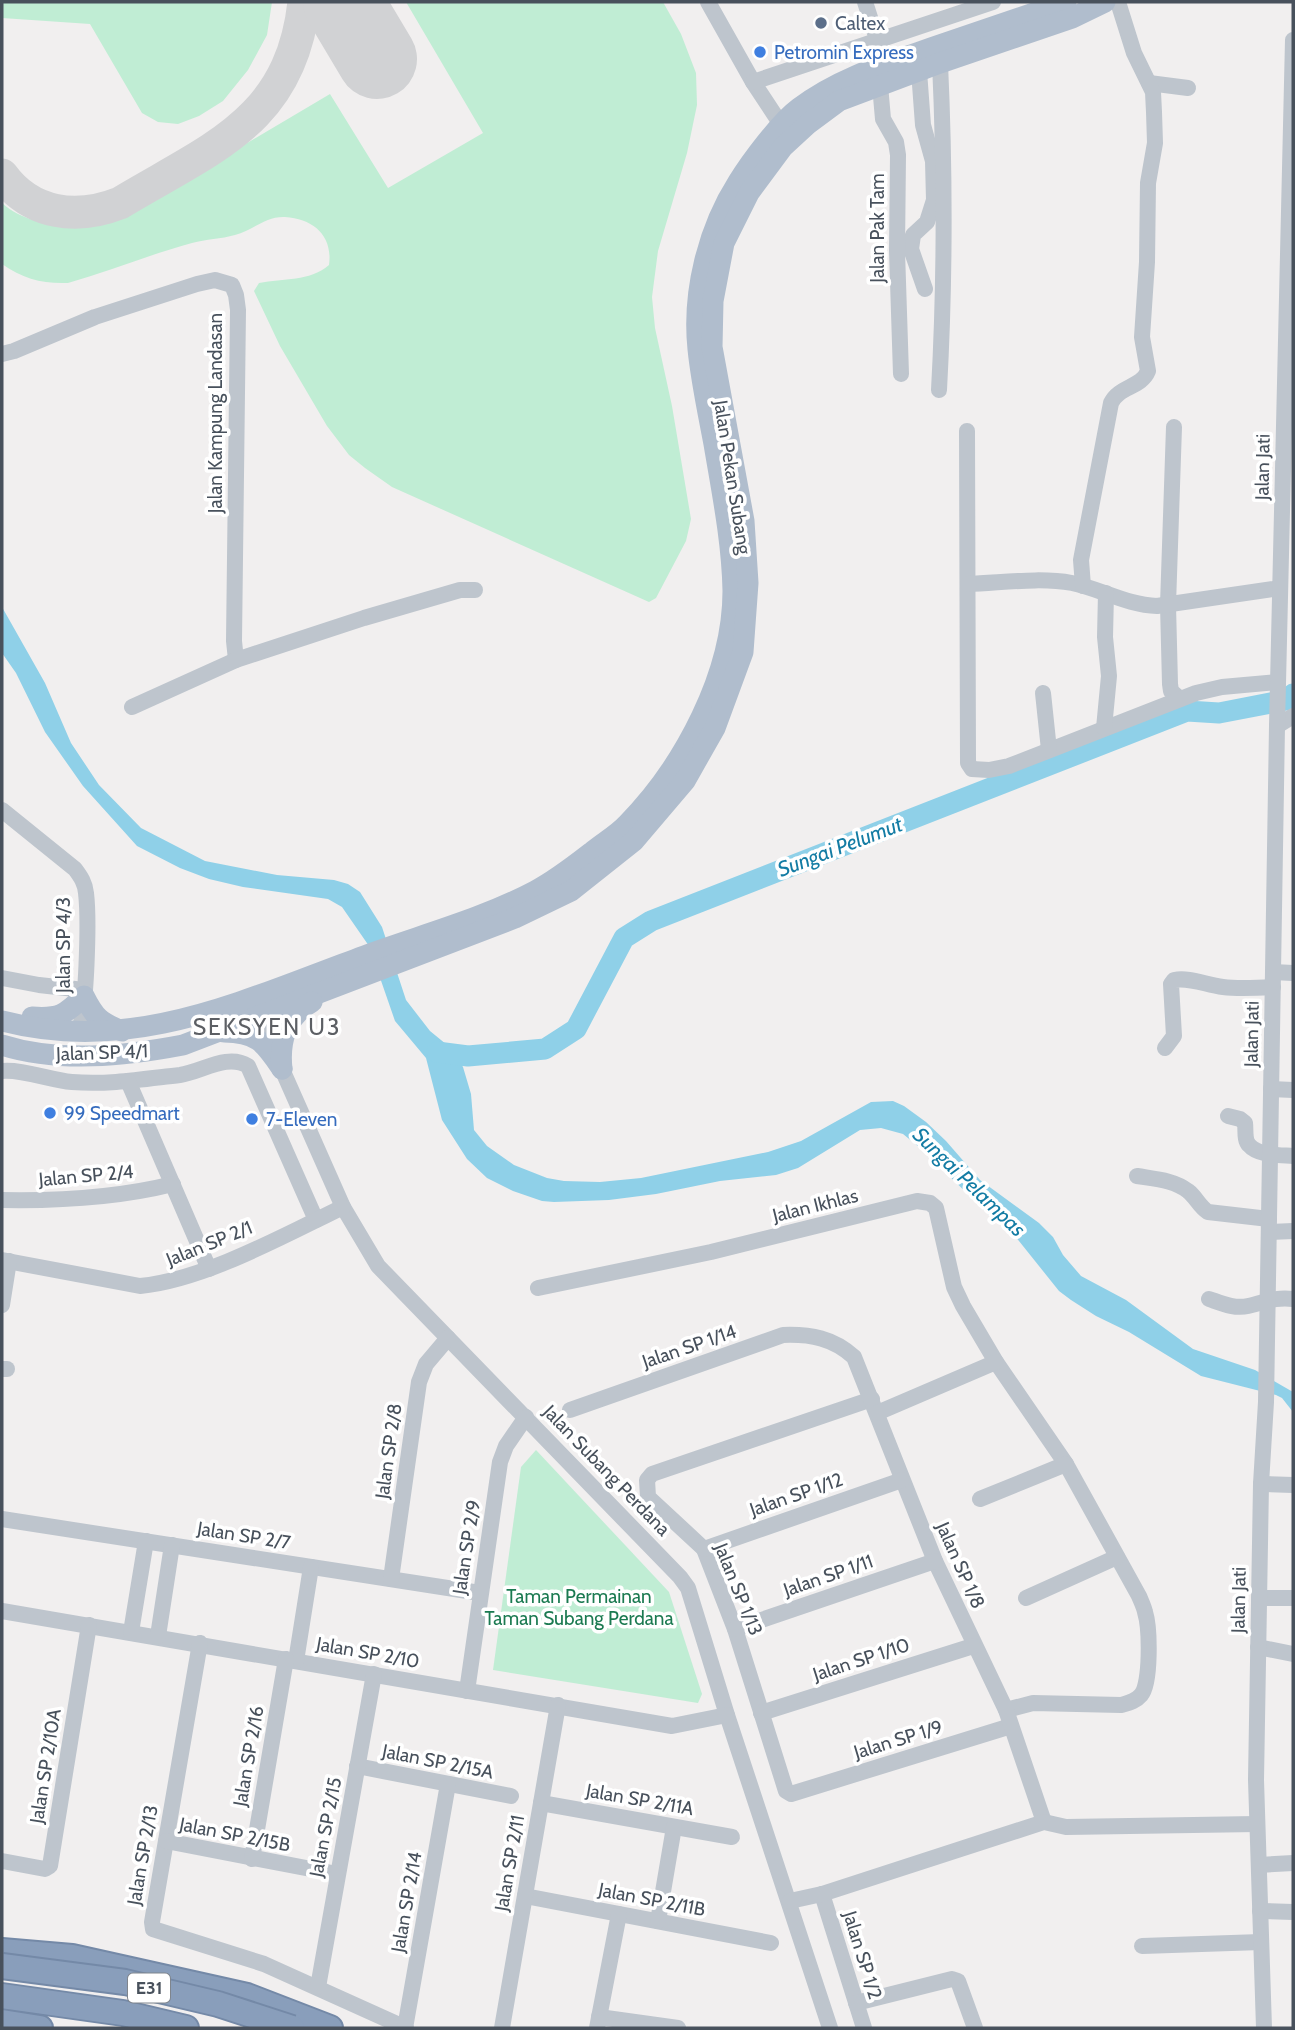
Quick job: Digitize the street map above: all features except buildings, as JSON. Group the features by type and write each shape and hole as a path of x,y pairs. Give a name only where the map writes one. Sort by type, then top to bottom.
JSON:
{"highway":[{"path":"2,1951 72,1957 247,1996 330,2028"},
{"path":"2,1959 125,1982"},
{"name":"E31","path":"2,1966 125,1982 218,2004 290,2028"},
{"name":"E31","path":"2,1996 123,2013 186,2028"},
{"path":"2,2001 88,2016 133,2028"},
{"path":"2,2022 40,2028"}],"main road":[{"name":"Jalan Pekan Subang","path":"351,975 536,890 566,871 626,826 672,770 702,715 728,646 733,593 729,529 697,346 698,295 712,235 737,184 772,136 796,110 827,89 885,64 1066,2"},
{"name":"Jalan Pekan Subang","path":"413,948 515,918 571,891 634,841 685,780 715,728 743,652 748,583 744,521 712,346 713,301 724,243 749,193 783,147 839,101 1072,18 1105,2"},
{"path":"282,1069 283,1038 290,1022 301,1009 351,975"},
{"name":"Jalan SP 4/1","path":"2,1018 34,1029 78,1033 122,1031 192,1017 251,997 351,975"},
{"name":"Jalan SP 4/1","path":"12,1049 96,1056 142,1053 183,1045 258,1017 351,975"},
{"path":"2,1018 51,1018 62,1015 84,993 93,1013 101,1022 122,1031"},
{"path":"222,1032 236,1032 260,1039 282,1069"},
{"path":"12,1049 61,1044 78,1033"}],"street":[{"path":"708,2 753,82 782,126"},
{"path":"865,2 885,64"},
{"path":"753,82 877,40 948,9 993,2"},
{"path":"1083,586 1081,560 1111,403 1117,394 1142,381 1148,371 1142,337 1148,183 1155,143 1153,92 1134,53 1118,2"},
{"name":"Jalan Jati","path":"1264,2028 1256,1780 1261,1483 1267,1367 1277,708 1280,588 1289,443 1293,40"},
{"path":"939,390 944,299 944,157 940,63"},
{"path":"919,71 923,125 933,161 934,200 928,222 913,235 911,249 925,289"},
{"path":"1149,83 1188,88"},
{"name":"Jalan Pak Tam","path":"880,85 883,119 896,142 898,155 897,251 901,374"},
{"name":"Jalan Kampung Landasan","path":"2,354 95,317 197,284 215,280 232,285 238,310 234,641 236,660"},
{"path":"1174,428 1168,605 1170,684 1171,691 1180,699"},
{"path":"967,431 970,766 978,771 1009,766 1180,699 1222,687 1278,685"},
{"path":"968,584 1055,581 1083,586 1144,605 1168,605 1280,588"},
{"path":"132,707 236,660 363,618 460,590 475,590"},
{"path":"1104,728 1109,677 1105,637 1106,593"},
{"path":"1043,693 1049,750"},
{"path":"1277,726 1293,716"},
{"path":"1276,776 1293,775"},
{"name":"Jalan SP 4/3","path":"2,810 75,869 83,879 86,903 84,993 83,1015 78,1033"},
{"path":"1275,823 1293,824"},
{"path":"1165,1048 1174,1036 1171,984 1174,981 1196,981 1246,989 1293,973"},
{"path":"2,978 84,993"},
{"name":"Jalan Subang Perdana","path":"251,997 343,1207 378,1266 688,1588 830,2028"},
{"path":"2,1071 73,1082 128,1081 194,1073 229,1061 243,1062 248,1066 316,1220"},
{"path":"128,1081 209,1269"},
{"path":"1271,1088 1293,1090"},
{"path":"1228,1116 1245,1123 1249,1145 1270,1154 1293,1156"},
{"path":"1138,1176 1177,1183 1191,1192 1200,1207 1208,1212 1293,1231"},
{"name":"Jalan SP 2/4","path":"2,1200 42,1201 124,1194 173,1184"},
{"name":"Jalan Ikhlas","path":"538,1288 711,1252 917,1201 930,1203 936,1208 954,1287 963,1306 996,1362 1066,1464 1145,1611 1148,1632 1147,1681 1143,1693 1134,1701 1121,1705 1033,1703 1008,1718"},
{"name":"Jalan SP 2/1","path":"5,1261 141,1286 163,1284 209,1269 343,1207"},
{"path":"2,1305 5,1261"},
{"path":"1209,1299 1225,1305 1246,1307 1268,1299 1293,1299"},
{"name":"Jalan SP 1/14","path":"570,1410 783,1335 823,1338"},
{"name":"Jalan SP 2/8","path":"391,1579 419,1382 426,1363 448,1338"},
{"name":"Jalan SP 1/8","path":"823,1338 842,1346 854,1357 935,1561 1008,1718 1044,1822"},
{"path":"875,1406 996,1362"},
{"name":"Jalan SP 1/13","path":"797,1793 790,1794 786,1791 735,1629 704,1549 651,1502 646,1488 649,1476 875,1406"},
{"name":"Jalan SP 2/9","path":"467,1691 500,1462 506,1446 526,1417"},
{"path":"980,1499 1066,1464"},
{"name":"Jalan SP 1/12","path":"704,1549 902,1480"},
{"path":"1261,1483 1293,1485"},
{"name":"Jalan SP 2/7","path":"2,1519 480,1592"},
{"path":"131,1632 146,1541"},
{"path":"158,1636 172,1545"},
{"path":"1026,1598 1117,1558"},
{"name":"Jalan SP 1/11","path":"735,1629 935,1561"},
{"name":"Jalan SP 2/16","path":"252,1859 310,1567"},
{"path":"1259,1598 1293,1598"},
{"name":"Jalan SP 2/10","path":"2,1613 200,1643 672,1726 727,1715"},
{"name":"Jalan SP 2/10A","path":"2,1861 45,1869 50,1866 89,1625"},
{"name":"Jalan SP 2/13","path":"200,1643 152,1922 153,1929 264,1964 406,2028"},
{"name":"Jalan SP 1/10","path":"761,1713 973,1646"},
{"path":"1258,1647 1293,1654"},
{"name":"Jalan SP 2/15","path":"318,1987 374,1674"},
{"name":"Jalan SP 2/11","path":"502,2028 558,1705"},
{"name":"Jalan SP 1/9","path":"797,1793 1008,1718"},
{"name":"Jalan SP 2/15A","path":"358,1766 511,1796"},
{"name":"Jalan SP 2/14","path":"406,2028 448,1784"},
{"name":"Jalan SP 2/11A","path":"541,1803 732,1837"},
{"path":"789,1901 822,1894 1044,1822 1066,1827 1257,1824"},
{"path":"658,1921 674,1827"},
{"name":"Jalan SP 2/15B","path":"166,1841 337,1874"},
{"path":"1259,1865 1293,1863"},
{"name":"Jalan SP 1/2","path":"822,1894 864,2028"},
{"name":"Jalan SP 2/11B","path":"525,1896 771,1943"},
{"path":"1261,1911 1293,1912"},
{"path":"619,1914 598,2023 678,2028"},
{"path":"1142,1947 1261,1942"},
{"path":"856,2003 952,1979 958,1981 963,1991 975,2028"}],"green space":[{"path":"2,2 272,2 267,35 248,70 223,101 199,116 178,124 158,122 142,113 90,24 2,18"},
{"path":"406,2 663,2 681,34 696,73 697,105 687,153 658,251 652,297 655,328 672,406 691,519 686,541 656,598 649,602 392,487 349,455 327,426 280,346 254,291 259,283 305,277 329,265 328,246 313,225 295,218 278,217 242,233 177,247 68,283 50,283 34,279 2,264 2,203 24,217 49,224 76,225 109,221 132,211 330,94 388,188 483,133"},
{"name":"Taman Permainan Taman Subang Perdana","path":"536,1450 669,1592 702,1694 698,1703 493,1670 521,1467"}],"water":[{"name":"Sungai Pelampas","path":"2,607 45,683 71,743 99,785 141,828 205,861 277,875 334,880 348,884 360,892 382,927 406,1000 430,1031 452,1049 463,1067 471,1094 474,1130 487,1146 514,1165 547,1178 564,1181 600,1182 641,1178 768,1152 801,1141 871,1102 893,1101 926,1122 980,1180 1039,1223 1053,1237 1063,1255 1081,1276 1126,1300 1193,1349 1255,1370 1293,1392 1293,1412 1282,1398 1276,1395 1201,1376 1071,1300 1059,1291 1015,1236 903,1134 881,1128 860,1130 798,1168 776,1175 720,1181 609,1200 542,1201 487,1178 467,1159 442,1120 426,1058 395,1021 369,946 342,907 328,899 243,887 209,879 137,846 83,786 45,732 16,673 2,653"}],"waterway":[{"name":"Sungai Pelumut","path":"437,1052 468,1056 545,1049 576,1029 624,938 651,921 1187,711 1219,713 1291,699 1293,694"}],"taxiway":[{"path":"2,175 27,199 56,210 88,211 120,203 215,147 241,127 264,104 283,76 296,43 304,2"}],"runway":[{"path":"343,2 377,59"}],"place":[{"name":"Caltex","path":"821,23"},
{"name":"Petromin Express","path":"760,52"},
{"name":"99 Speedmart","path":"50,1113"},
{"name":"7-Eleven","path":"252,1119"}],"district":[{"name":"SEKSYEN U3","path":"267,1027"}]}
